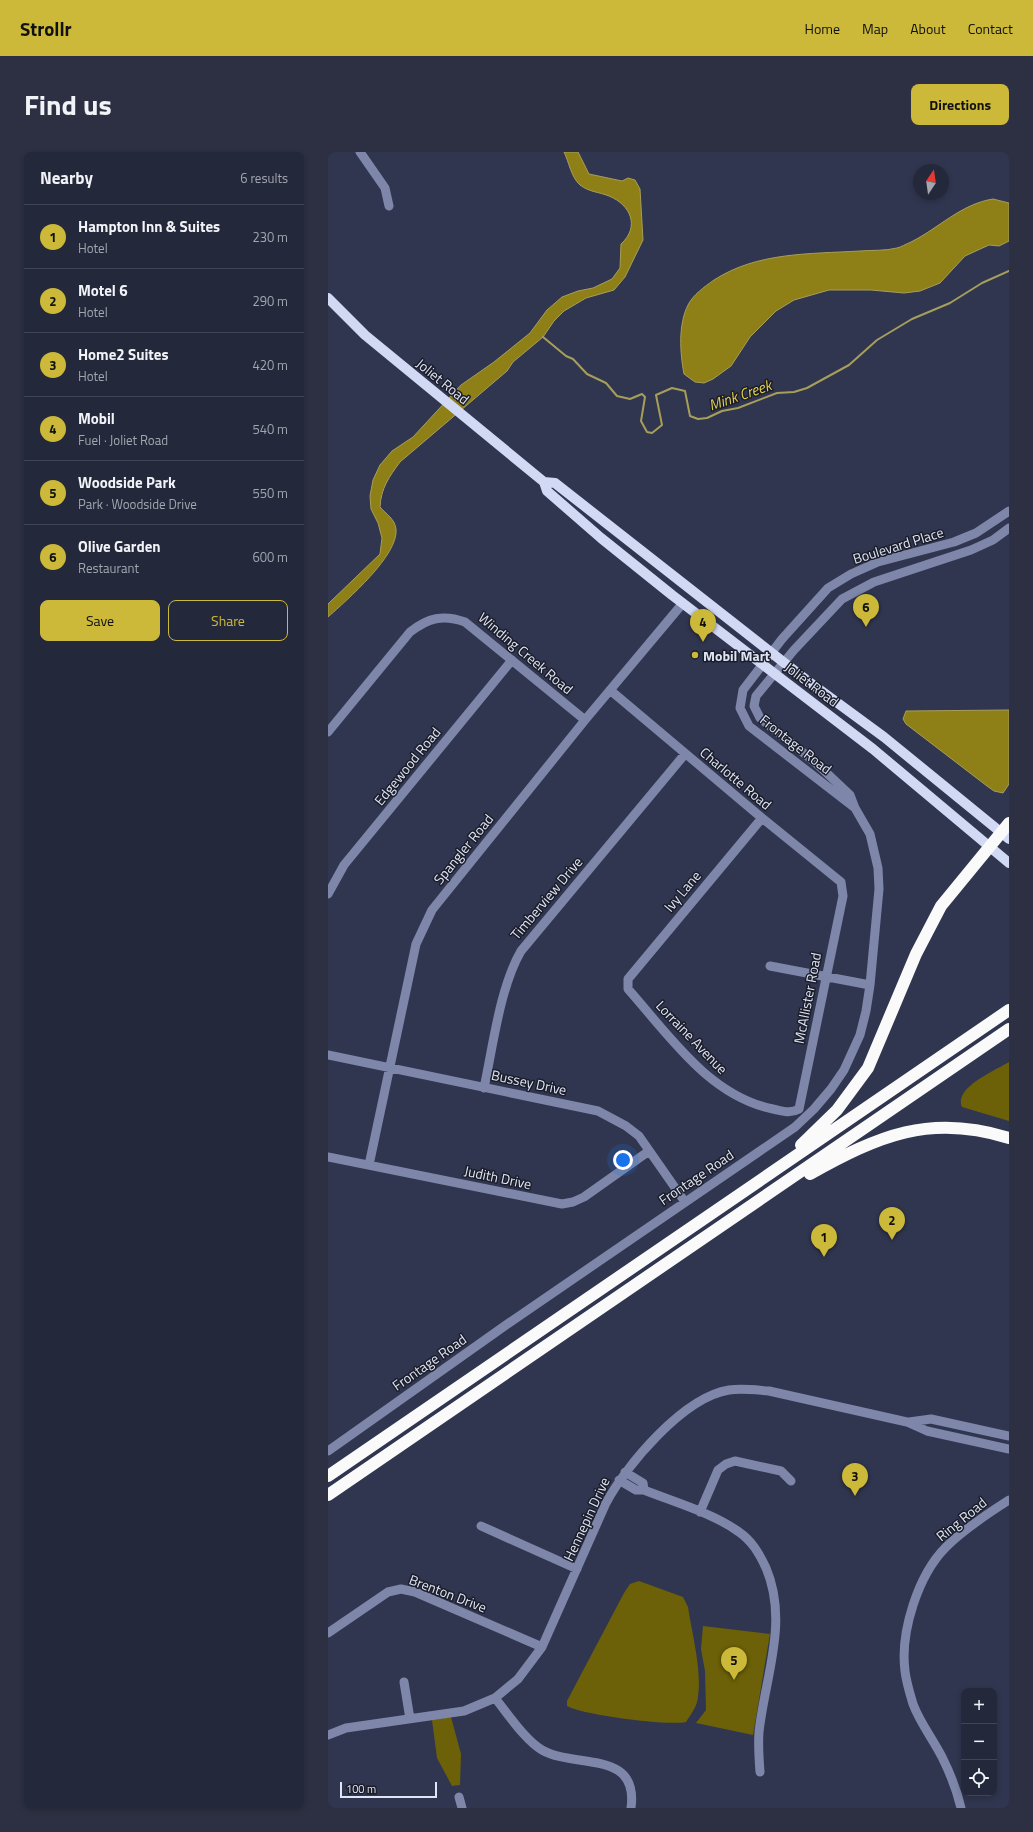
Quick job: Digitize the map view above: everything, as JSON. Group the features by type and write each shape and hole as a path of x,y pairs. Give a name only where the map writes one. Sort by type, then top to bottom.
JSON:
{"highway":[{"path":"779,1167 837,1110 868,1068 928,928 941,906 956,886 989,847 1005,836 1009,823"},
{"path":"328,1476 643,1263 779,1167 1009,1010"},
{"path":"328,1495 1009,1029"},
{"path":"755,1204 853,1150 884,1138 908,1131 930,1128 966,1129 1009,1138"}],"main road":[{"name":"Joliet Road","path":"328,298 364,335 544,482 547,491 596,534 873,749 1009,864"},
{"name":"Joliet Road","path":"544,482 555,483 771,652 884,737 1005,836"}],"street":[{"path":"360,152 385,188 389,206"},
{"name":"Boulevard Place","path":"771,652 828,588 851,574 878,562 954,542 976,533 1009,511"},
{"name":"Boulevard Place","path":"784,662 830,610 855,590 874,582 971,550 993,540 1009,528"},
{"name":"Spangler Road","path":"369,1165 416,944 432,910 585,720 683,603"},
{"name":"Winding Creek Road","path":"328,732 410,632 420,624 443,616 465,622 585,720"},
{"name":"Frontage Road","path":"771,652 744,690 740,708 743,718 749,726 855,808"},
{"name":"Edgewood Road","path":"328,894 344,864 512,660"},
{"name":"Frontage Road","path":"328,1451 506,1325 795,1126 814,1110 844,1070 860,1034 866,1011 870,986 879,889 878,868 870,834 855,808 850,795 816,763 760,718 754,706 756,696 784,662"},
{"name":"Charlotte Road","path":"610,690 685,754 841,882 843,887"},
{"name":"Timberview Drive","path":"484,1088 506,985 511,968 521,950 685,754"},
{"name":"Ivy Lane","path":"627,983 628,979 762,818"},
{"name":"McAllister Road","path":"794,1112 800,1109 825,977 843,896 843,887"},
{"path":"770,966 870,986"},
{"name":"Lorraine Avenue","path":"627,983 628,989 713,1082 750,1102 769,1108 794,1112"},
{"name":"Bussey Drive","path":"328,1055 598,1111 626,1126 639,1136 685,1202"},
{"name":"Judith Drive","path":"328,1157 562,1204 573,1202 584,1197 649,1151"},
{"name":"Hennepin Drive","path":"328,1735 346,1728 464,1711 495,1698 518,1679 542,1647 606,1503 619,1480 648,1444 691,1407 710,1396 728,1390 748,1389 769,1391 908,1422"},
{"path":"908,1422 931,1419 1009,1436"},
{"path":"908,1422 927,1430 1009,1449"},
{"path":"700,1512 718,1470 726,1464 735,1461 781,1471 791,1481"},
{"path":"625,1472 643,1483 644,1490"},
{"path":"619,1480 636,1490 644,1490 725,1523 752,1542 761,1558 771,1580 775,1601 775,1648 759,1734 760,1772"},
{"name":"Ring Road","path":"961,1808 948,1769 922,1725 913,1703 905,1671 905,1645 916,1597 929,1568 945,1548 978,1520 1009,1500"},
{"path":"481,1526 577,1569"},
{"name":"Brenton Drive","path":"328,1633 388,1592 401,1588 414,1592 542,1647"},
{"path":"404,1682 410,1719"},
{"path":"495,1698 528,1737 542,1749 558,1757 606,1764 620,1772 630,1783 633,1797 631,1808"},
{"path":"459,1797 462,1808"}],"shaded area":[{"path":"564,152 578,152 589,174 622,181 628,178 635,180 640,189 643,240 625,277 614,290 586,298 564,311 554,321 543,337 513,362 507,371 400,462 386,483 382,494 380,507 392,519 395,525 395,540 381,564 359,589 328,617 328,604 380,554 382,538 378,523 371,509 370,496 373,480 380,465 392,451 413,437 461,385 494,362 530,333 547,310 562,297 578,291 593,288 612,279 620,268 621,244 630,231 630,217 623,205 617,200 580,185 572,174"},
{"path":"993,199 1009,203 1009,241 999,246 989,245 965,256 940,283 920,291 904,293 871,290 829,290 794,300 776,311 750,337 731,366 713,379 704,383 695,382 684,374 681,330 685,313 693,298 714,280 748,264 766,259 803,254 897,248 911,242 960,211 981,202"},
{"path":"1009,710 1009,784 1003,793 994,791 987,786 906,724 903,719 906,711"},
{"path":"1009,1062 1009,1121 962,1107 961,1100 969,1087 977,1080"},
{"path":"639,1581 683,1597 688,1607 698,1664 699,1686 698,1697 694,1710 686,1722 676,1723 625,1719 590,1713 567,1706 567,1701 624,1593 630,1584"},
{"path":"703,1626 770,1634 753,1735 696,1723 706,1710 705,1671 701,1649"},
{"path":"451,1717 461,1754 460,1785 452,1786 437,1758 432,1720"}],"waterway":[{"name":"Mink Creek","path":"543,337 566,356 573,359 587,374 606,383 617,396 630,399 642,394 645,397 641,421 647,432 652,433 662,425 656,395 672,388 685,391 690,416 698,419 707,418 722,411 738,408 777,393 794,392 807,388 849,365 877,340 912,319 950,303 982,283 1009,271"}],"place":[{"name":"Olive Garden","path":"866,627"},
{"name":"Mobil","path":"703,642"},
{"name":"Mobil Mart","path":"695,655"},
{"name":"Motel 6","path":"892,1240"},
{"name":"Hampton Inn & Suites","path":"824,1257"},
{"name":"Home2 Suites","path":"855,1496"},
{"name":"Woodside Park","path":"734,1680"}]}
